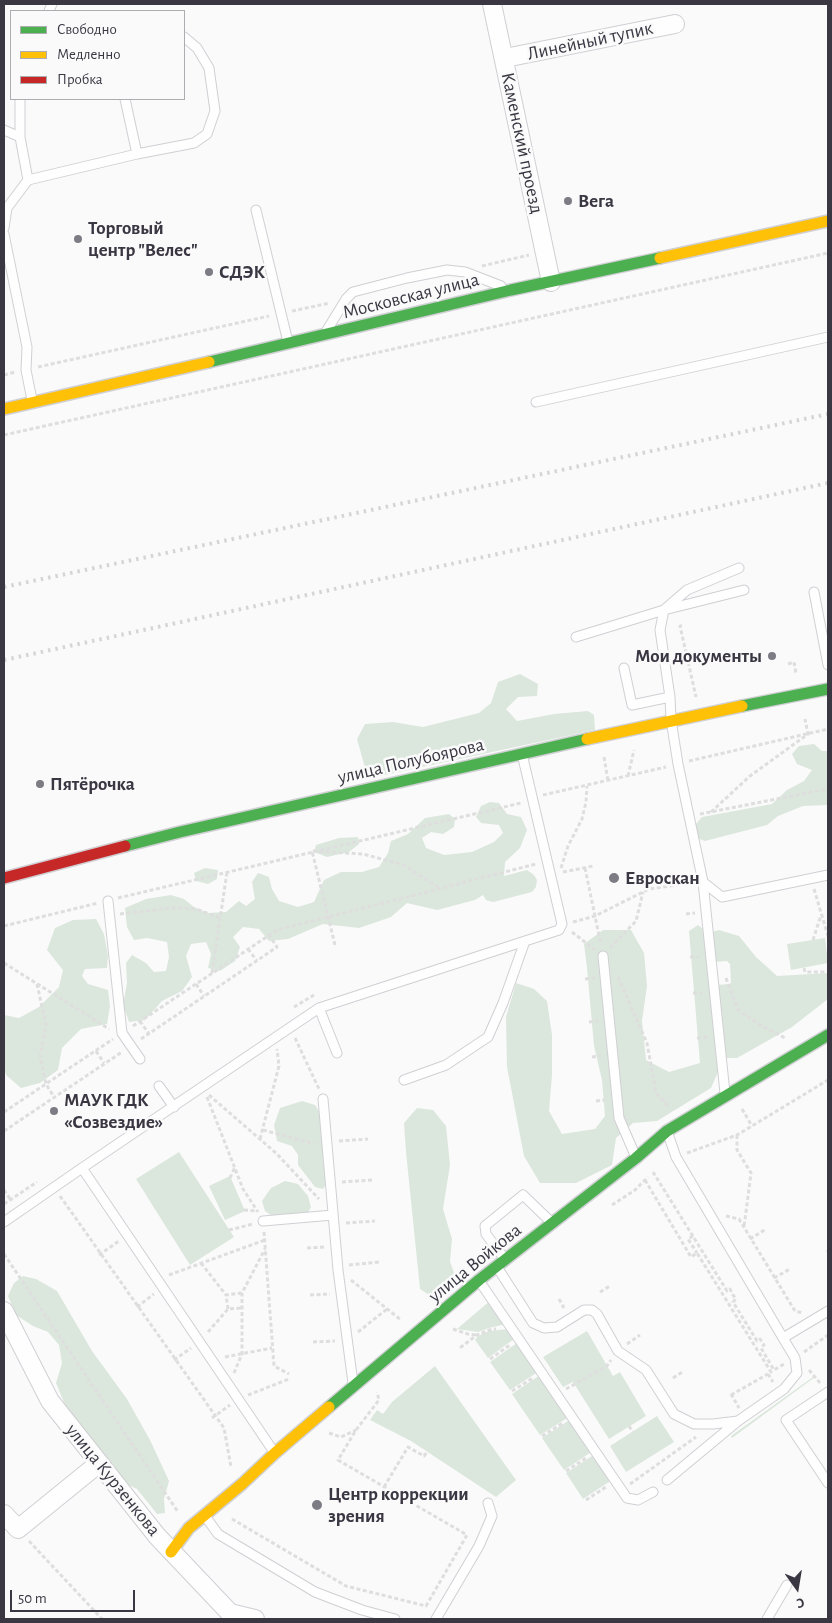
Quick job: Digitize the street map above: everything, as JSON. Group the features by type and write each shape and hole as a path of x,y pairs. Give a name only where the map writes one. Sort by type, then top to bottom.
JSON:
{"street":[{"name":"Каменский проезд","path":"492,4 551,282"},
{"name":"Линейный тупик","path":"504,58 675,24"},
{"name":"Московская улица","path":"4,408 33,403 510,290 828,221"},
{"name":"улица Полубоярова","path":"4,878 180,832 671,720 828,689"},
{"name":"улица Войкова","path":"171,1552 189,1528 235,1490 275,1453 479,1280 636,1158 667,1131 828,1034"},
{"name":"улица Курзенкова","path":"4,1311 50,1401 98,1464 226,1616 254,1619"},
{"path":"4,1514 18,1529 98,1464"}],"lane":[{"path":"4,228 7,208 28,180 194,143 207,134 215,111 209,68 197,48 185,38"},
{"path":"20,100 20,137 28,180"},
{"path":"124,100 138,154"},
{"path":"4,130 20,137"},
{"path":"256,210 288,342"},
{"path":"4,234 27,347 26,370 33,403"},
{"path":"324,335 346,299 353,292 406,278 447,270 465,272 510,290"},
{"path":"536,402 828,336"},
{"path":"725,1096 703,882 678,764 660,630 664,610 687,590 739,568"},
{"path":"576,637 664,610 744,590"},
{"path":"814,592 828,665"},
{"path":"624,668 632,705 670,697"},
{"path":"4,1222 319,1008 559,930 562,924 522,754"},
{"path":"703,882 722,897 828,875"},
{"path":"108,901 120,1034 140,1059"},
{"path":"404,1080 446,1064 488,1037 503,1003 525,941"},
{"path":"603,956 619,1118 636,1158"},
{"path":"319,1008 337,1053"},
{"path":"159,1086 174,1107"},
{"path":"323,1099 338,1268 354,1386"},
{"path":"667,1131 676,1157 795,1358 798,1373 784,1389 738,1421 667,1480"},
{"path":"82,1168 275,1453"},
{"path":"552,1223 523,1195 485,1226 486,1234 533,1322 544,1328 557,1327 584,1310 592,1310 597,1314 618,1351 646,1370 674,1414 694,1424 738,1421"},
{"path":"263,1221 334,1220"},
{"path":"479,1280 627,1498 638,1500 653,1492"},
{"path":"783,1338 828,1311"},
{"path":"828,1393 786,1420 828,1483"},
{"path":"436,1619 479,1546 492,1516 488,1503"},
{"path":"205,1515 218,1534 316,1592 362,1610 395,1619"},
{"path":"767,1619 787,1585"}],"path":[{"path":"4,435 828,253"},
{"path":"682,626 680,626 696,699"},
{"path":"789,666 795,667 797,678"},
{"path":"805,719 808,734"},
{"path":"4,926 828,729"},
{"path":"710,812 750,776 808,734"},
{"path":"626,752 639,747"},
{"path":"628,776 634,750"},
{"path":"608,781 603,758 610,756"},
{"path":"587,786 582,819 568,846 560,873 593,866"},
{"path":"690,817 828,789"},
{"path":"312,851 363,854 404,865 440,888"},
{"path":"312,851 335,944"},
{"path":"4,1112 277,930 539,863"},
{"path":"585,868 603,956"},
{"path":"212,973 227,872"},
{"path":"811,878 828,936"},
{"path":"562,924 595,916 643,892 658,887 703,882"},
{"path":"603,956 636,921 643,892"},
{"path":"109,915 170,908 196,909 220,918"},
{"path":"813,940 821,914"},
{"path":"562,924 603,956 619,978 647,1043 656,1093 682,1121"},
{"path":"136,1042 278,947 269,935"},
{"path":"248,948 257,961"},
{"path":"711,956 728,980 738,1010 762,1026 790,1040"},
{"path":"4,963 120,1034"},
{"path":"804,968 805,972 828,972"},
{"path":"37,984 46,1025 40,1056 46,1084 54,1097"},
{"path":"196,984 204,996"},
{"path":"140,1021 149,1034"},
{"path":"289,1027 323,1099"},
{"path":"260,1139 279,1066 276,1036"},
{"path":"4,1131 127,1048"},
{"path":"96,1051 104,1064"},
{"path":"635,1190 653,1172 676,1157 737,1135 828,1080"},
{"path":"201,1088 287,1164 334,1220 375,1221"},
{"path":"201,1088 210,1101 243,1189 263,1221 274,1366 288,1374"},
{"path":"743,1111 752,1126"},
{"path":"263,1130 327,1145 368,1139"},
{"path":"737,1135 737,1150 751,1173 744,1228 795,1311 805,1313"},
{"path":"230,1178 235,1167"},
{"path":"653,1172 726,1291 730,1289 736,1299 733,1302 757,1341 760,1339 762,1342"},
{"path":"330,1183 372,1180"},
{"path":"644,1180 691,1257 697,1253"},
{"path":"4,1190 10,1199"},
{"path":"56,1192 224,1428 235,1490"},
{"path":"244,1210 257,1211"},
{"path":"229,1230 263,1221"},
{"path":"750,1239 766,1230"},
{"path":"100,1254 127,1235"},
{"path":"693,1236 688,1239 771,1372 731,1394 736,1402"},
{"path":"157,1279 265,1240"},
{"path":"229,1385 242,1354 242,1293 265,1248"},
{"path":"4,1254 183,1518"},
{"path":"338,1268 379,1262"},
{"path":"201,1263 226,1294 228,1309"},
{"path":"338,1268 405,1323"},
{"path":"774,1278 790,1269"},
{"path":"600,1292 610,1286"},
{"path":"137,1306 163,1288"},
{"path":"226,1294 242,1293"},
{"path":"310,1295 341,1293"},
{"path":"726,1300 733,1295"},
{"path":"558,1299 564,1308"},
{"path":"175,1360 199,1342 228,1309 242,1308"},
{"path":"313,1342 348,1341 387,1309"},
{"path":"448,1326 460,1332 477,1335"},
{"path":"462,1348 461,1346 477,1335 489,1330 510,1326"},
{"path":"828,1335 795,1358 816,1377 828,1393"},
{"path":"631,1342 640,1336"},
{"path":"490,1359 518,1338"},
{"path":"755,1346 762,1342"},
{"path":"762,1342 764,1345 761,1348 774,1370 784,1364 787,1368"},
{"path":"212,1360 272,1348"},
{"path":"556,1395 607,1366"},
{"path":"512,1392 541,1372"},
{"path":"673,1378 684,1372"},
{"path":"768,1374 774,1383"},
{"path":"542,1436 572,1417"},
{"path":"621,1490 713,1424"},
{"path":"629,1426 632,1432"},
{"path":"236,1511 229,1518 346,1586 426,1606 467,1535 338,1460 356,1430 341,1437 329,1433 323,1438"},
{"path":"384,1487 408,1447 424,1456 427,1452"},
{"path":"566,1471 595,1452"},
{"path":"586,1500 615,1481"},
{"path":"18,1529 102,1619"}],"shaded area":[{"path":"520,674 538,684 537,696 518,697 506,709 517,721 554,714 588,711 594,715 595,730 371,778 364,764 357,739 365,724 393,722 423,727 479,713 491,703 498,682"},
{"path":"814,744 822,751 828,751 828,805 803,806 778,816 767,825 705,841 697,838 696,824 702,817 772,804 787,790 804,781 812,770 797,764 792,754 799,746"},
{"path":"490,802 499,803 507,814 521,817 527,830 520,848 505,862 504,876 527,870 537,880 536,887 532,892 493,902 486,900 483,895 475,900 437,910 407,903 391,917 359,928 323,924 288,939 269,941 259,929 243,927 233,937 240,947 235,961 220,971 208,968 211,954 206,942 191,944 186,956 192,977 182,991 162,1001 145,1020 129,1022 123,1005 127,983 126,963 132,955 146,963 154,972 166,971 169,957 167,942 147,938 134,940 127,927 125,908 146,899 171,895 184,899 194,907 208,913 226,912 239,901 246,906 255,899 252,882 258,873 269,877 272,889 279,901 298,907 314,902 324,880 341,872 362,872 379,867 388,853 391,841 408,834 425,818 449,814 455,819 454,827 443,834 431,832 422,838 426,848 444,855 472,852 494,842 503,833 499,825 481,823 476,817 481,806"},
{"path":"358,837 359,844 349,852 327,857 314,852 316,845 339,838"},
{"path":"205,868 218,870 217,879 208,884 196,881 194,873"},
{"path":"96,919 104,934 108,956 107,968 85,969 82,976 88,984 108,990 110,1006 107,1024 81,1029 62,1048 58,1070 40,1083 21,1088 6,1075 4,1066 4,1015 19,1018 39,1007 59,987 63,970 47,950 55,928 73,920"},
{"path":"698,925 707,932 718,1072 711,1088 657,1121 633,1123 616,1138 612,1165 576,1183 540,1183 524,1156 507,1067 506,1017 516,983 534,989 547,1001 552,1035 552,1075 549,1111 562,1134 595,1129 605,1116 602,1080 594,1046 584,944 603,930 631,930 644,953 647,986 642,1021 646,1060 669,1072 700,1063 689,931"},
{"path":"719,930 739,936 756,957 777,976 828,973 828,999 792,1027 737,1058 726,1058 723,1046 715,985 730,984 731,982 730,964 727,961 714,962 712,932"},
{"path":"825,938 828,963 791,970 787,944"},
{"path":"302,1101 315,1105 320,1113 327,1183 323,1189 315,1187 298,1165 298,1155 292,1146 277,1141 274,1125 280,1108"},
{"path":"417,1108 433,1110 446,1126 450,1165 443,1209 452,1239 450,1262 457,1280 449,1295 432,1297 420,1289 404,1123"},
{"path":"179,1152 234,1237 190,1265 136,1179"},
{"path":"230,1176 245,1211 225,1220 209,1186"},
{"path":"285,1181 298,1184 308,1196 311,1207 306,1216 275,1218 265,1211 262,1201 271,1188"},
{"path":"23,1276 36,1279 57,1291 92,1351 127,1399 150,1440 169,1481 164,1499 165,1513 157,1514 137,1489 122,1482 92,1448 65,1405 56,1383 62,1363 59,1345 48,1332 33,1326 16,1315 8,1296 14,1283"},
{"path":"491,1300 506,1324 478,1332 457,1329"},
{"path":"509,1329 514,1339 488,1358 475,1340 478,1336 489,1331"},
{"path":"587,1331 613,1376 620,1372 646,1416 609,1439 573,1382 563,1387 543,1357"},
{"path":"517,1343 538,1372 510,1390 490,1362"},
{"path":"435,1366 516,1480 496,1497 411,1441 370,1420 377,1410 383,1414 392,1402"},
{"path":"540,1375 569,1417 540,1435 512,1394"},
{"path":"815,1377 732,1438 731,1436"},
{"path":"657,1416 674,1442 626,1472 610,1446"},
{"path":"571,1419 593,1451 564,1470 542,1438"},
{"path":"595,1454 612,1480 583,1499 566,1473"}],"railway":[{"path":"4,587 828,414"},
{"path":"4,660 828,483"}],"traffic: fast":[{"path":"209,362 511,290 660,258"},
{"path":"742,706 828,689"},
{"path":"125,846 587,739"},
{"path":"329,1407 479,1280 636,1158 667,1131 828,1035"}],"traffic: slow":[{"path":"660,258 828,221"},
{"path":"4,409 209,362"},
{"path":"587,739 742,706"},
{"path":"171,1552 189,1528 329,1407"}],"traffic: jam":[{"path":"4,878 125,846"}],"place":[{"name":"Вега","path":"568,201"},
{"name":"Торговый центр \"Велес\"","path":"78,239"},
{"name":"СДЭК","path":"209,272"},
{"name":"Мои документы","path":"772,656"},
{"name":"Пятёрочка","path":"40,784"},
{"name":"Евроскан","path":"614,878"},
{"name":"МАУК ГДК «Созвездие»","path":"54,1111"},
{"name":"Центр коррекции зрения","path":"317,1505"}]}
